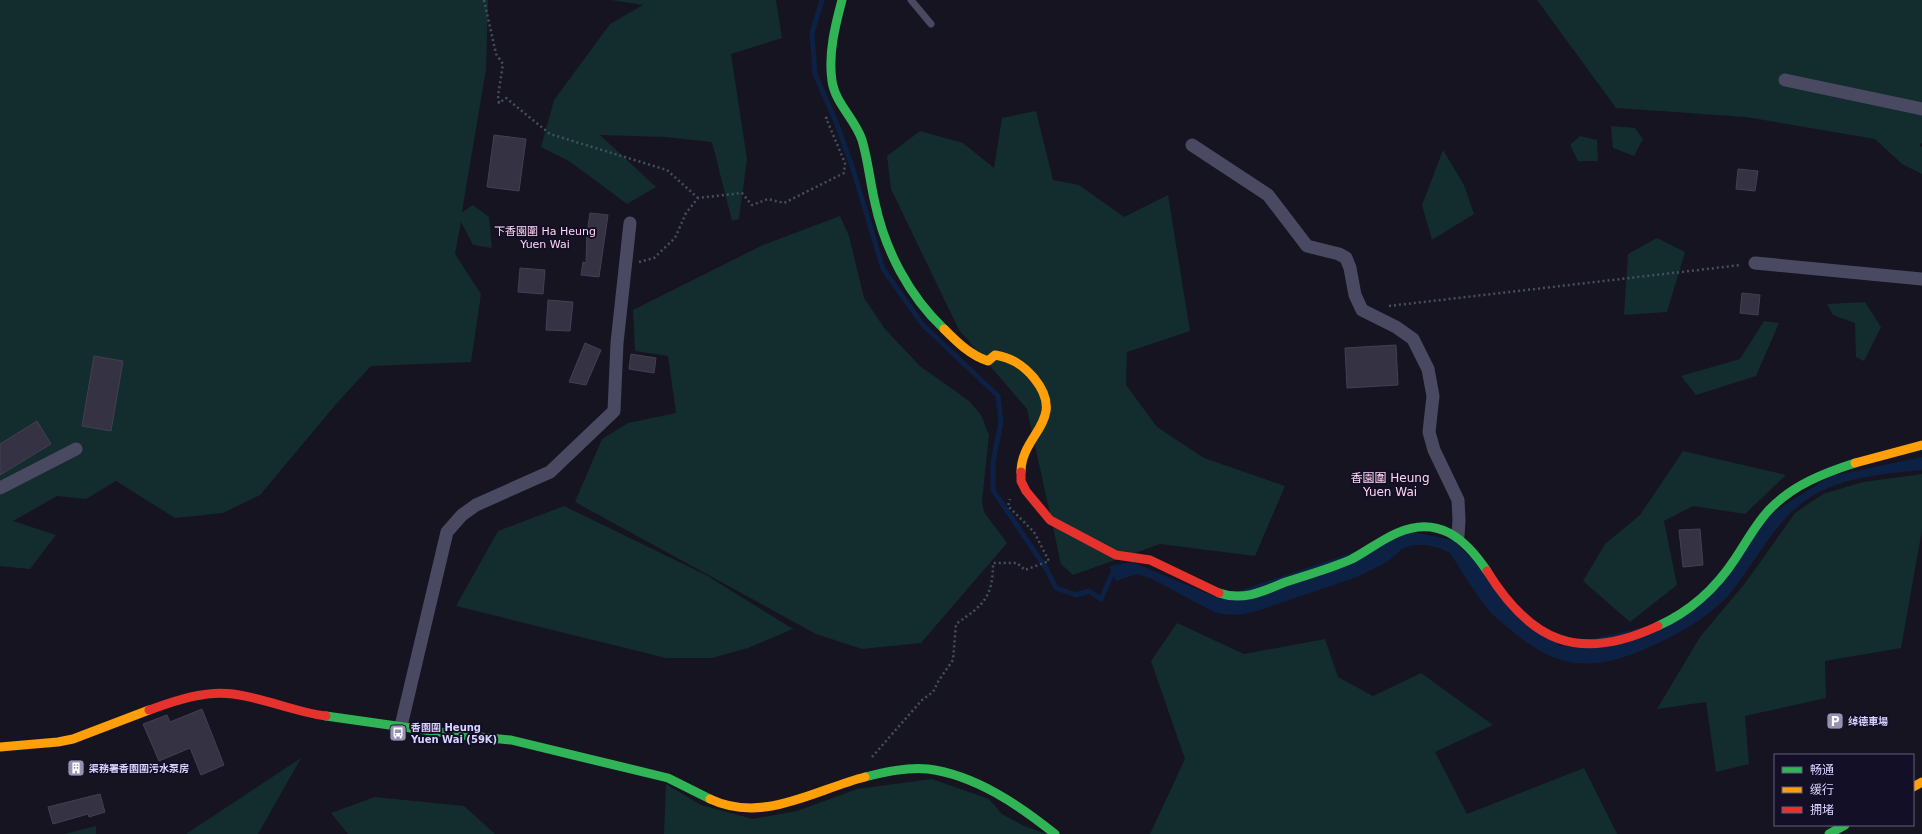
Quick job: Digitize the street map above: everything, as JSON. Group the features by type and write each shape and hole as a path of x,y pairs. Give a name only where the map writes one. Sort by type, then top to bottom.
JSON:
{"street":[{"path":"842,0 833,35 831,63 832,85 861,138 875,204 887,243 899,272 919,304 939,326 976,358 988,361 995,355 1012,357 1036,380 1045,397 1047,413 1024,458 1021,469 1022,481 1042,511 1050,520 1101,549 1116,555 1150,560 1220,593 1240,597 1358,556 1397,532 1423,527 1435,528 1452,532 1472,547 1504,597 1525,619 1550,636 1562,641 1584,645 1612,642 1644,633 1672,619 1695,603 1725,573 1765,514 1792,491 1827,472 1922,445"},
{"path":"1785,80 1922,109"},
{"path":"1192,145 1268,194 1307,246 1339,254 1346,258 1350,268 1355,295 1362,310 1396,327 1413,339 1428,369 1433,396 1429,432 1434,450 1458,500 1458,536"},
{"path":"401,726 447,532 462,515 476,505 550,472 614,411 617,342 630,223"},
{"path":"1755,263 1922,279"},
{"path":"0,488 76,449"},
{"path":"0,747 58,742 73,739 163,706 201,695 220,693 237,695 300,712 510,740 631,771 658,775 679,782 716,802 740,809 757,809 781,805 853,780 914,769 939,771 974,784 1002,798 1033,816 1056,834"},
{"path":"1829,834 1843,826"}],"lane":[{"path":"911,0 931,24"}],"path":[{"path":"484,0 496,54 503,64 498,96 499,103 506,98 550,134 667,170 698,198"},
{"path":"625,265 654,258 675,238 686,213 698,198 742,193 752,205 768,199 784,203 844,173 844,163 826,118"},
{"path":"1386,307 1755,263"},
{"path":"853,780 895,729 922,700 933,692 938,680 953,660 956,624 984,602 990,587 994,562 1017,563 1026,570 1049,561 1034,532 1008,506"}],"green space":[{"path":"0,0 488,0 486,69 462,212 473,205 489,217 492,248 473,245 461,222 455,254 481,294 471,362 371,366 337,403 260,495 223,513 175,518 116,481 86,499 57,496 13,521 56,535 30,569 0,566"},
{"path":"611,0 776,0 782,38 731,54 747,159 739,219 732,221 712,142 665,137 600,135 656,187 627,204 569,161 541,147 554,100 610,24 643,5"},
{"path":"1537,0 1922,0 1922,143 1919,145 1922,147 1922,174 1902,164 1875,139 1746,117 1616,108"},
{"path":"1036,111 1053,180 1079,185 1124,217 1168,195 1190,331 1127,352 1126,385 1157,427 1204,458 1285,486 1255,556 1160,544 1073,575 1061,564 1027,409 959,330 891,189 887,156 920,131 963,143 994,168 1002,118"},
{"path":"1611,126 1635,128 1643,139 1634,156 1613,148"},
{"path":"1580,136 1597,140 1598,161 1578,161 1570,145"},
{"path":"1443,150 1464,185 1474,214 1432,240 1422,205"},
{"path":"840,216 849,236 864,298 885,329 920,366 969,401 981,415 989,435 982,502 984,512 1007,543 921,643 862,649 816,634 575,502 602,439 628,423 676,413 668,356 635,351 633,310 763,245"},
{"path":"1657,238 1685,252 1667,312 1624,315 1628,254"},
{"path":"1865,302 1881,327 1864,361 1856,357 1855,323 1833,315 1827,304"},
{"path":"1764,321 1779,323 1756,376 1696,395 1681,376 1740,359"},
{"path":"1683,451 1786,475 1745,514 1693,506 1664,521 1677,585 1630,622 1583,581 1605,544 1640,515"},
{"path":"1922,474 1922,530 1901,648 1825,661 1826,698 1745,716 1749,764 1716,772 1706,702 1657,709 1700,637 1746,582 1795,513 1823,494 1863,482"},
{"path":"564,506 706,575 793,629 748,648 712,658 666,658 456,606 498,531"},
{"path":"1177,623 1244,654 1325,639 1338,677 1373,696 1421,673 1493,725 1435,752 1467,814 1584,768 1617,834 1150,834 1185,759 1151,661"},
{"path":"301,758 258,834 186,834"},
{"path":"932,779 989,799 1002,814 1024,826 1047,834 664,834 666,784 701,805 753,819 797,811 857,789"},
{"path":"375,797 464,806 495,834 348,834 331,813"},
{"path":"96,826 96,834 64,834"}],"water":[{"path":"1922,457 1922,470 1853,480 1814,495 1789,514 1769,539 1732,591 1707,615 1677,634 1656,644 1635,653 1598,663 1564,661 1547,655 1530,645 1491,613 1450,553 1427,545 1413,545 1402,549 1387,562 1357,577 1254,612 1229,615 1214,612 1150,578 1137,574 1116,581 1109,566 1132,562 1218,598 1413,532 1453,540 1560,646 1677,620 1773,512 1831,476"}],"building":[{"path":"494,135 526,139 519,191 487,187"},
{"path":"1738,169 1758,171 1755,191 1736,189"},
{"path":"590,213 608,215 599,277 581,275 583,262 586,263 587,233"},
{"path":"520,268 545,270 543,294 518,292"},
{"path":"1742,293 1760,295 1758,315 1740,313"},
{"path":"548,300 573,302 570,331 546,330"},
{"path":"585,343 601,350 586,385 569,382"},
{"path":"1396,345 1398,385 1347,388 1345,348"},
{"path":"631,354 656,358 654,373 629,369"},
{"path":"94,356 123,361 111,431 82,426"},
{"path":"37,421 51,444 0,475 0,444"},
{"path":"1700,529 1703,565 1683,567 1679,530"},
{"path":"202,709 224,765 201,775 190,748 159,761 143,724 167,715 170,722"},
{"path":"100,794 105,812 89,817 88,814 53,824 48,807"}],"waterway":[{"path":"822,0 812,33 815,74 836,122 853,169 883,269 923,325 998,396 1001,422 993,462 993,490 1047,570 1056,588 1076,595 1089,591 1101,599 1113,572 1118,572"}],"traffic: fast":[{"path":"842,0 835,30 831,61 834,89 837,97 855,125 862,140 879,221 892,255 909,287 931,316 944,329"},
{"path":"1658,626 1691,606 1719,580 1728,570 1760,520 1779,501 1789,493 1810,481 1855,463"},
{"path":"1219,593 1244,596 1260,592 1344,563 1385,539 1412,528 1438,528 1449,533 1460,540 1487,571"},
{"path":"326,716 460,735 511,740 668,778 710,799"},
{"path":"865,777 904,769 928,769 945,772 963,778 996,793 1027,812 1055,834"},
{"path":"1829,834 1843,826"}],"traffic: slow":[{"path":"944,329 964,348 981,358 988,361 995,355 1007,358 1017,363 1026,369 1034,378 1043,393 1046,405 1045,416 1028,447 1023,459 1021,472"},
{"path":"1855,463 1922,445"},
{"path":"0,747 58,742 73,739 149,710"},
{"path":"710,799 730,806 749,808 769,806 808,796 865,777"},
{"path":"1914,786 1922,782"}],"traffic: jam":[{"path":"1021,472 1021,481 1026,491 1050,520 1116,555 1150,560 1219,593"},
{"path":"1487,571 1504,595 1521,615 1540,629 1559,639 1581,644 1604,643 1630,637 1658,626"},
{"path":"149,710 190,697 222,693 245,696 326,716"}],"place":[{"name":"绰德車場","path":"1835,721"},
{"name":"香園圍 Heung Yuen Wai (59K)","path":"398,733"},
{"name":"渠務署香園圍污水泵房","path":"76,768"}],"district":[{"name":"下香園圍 Ha Heung Yuen Wai","path":"545,237"},
{"name":"香園圍 Heung Yuen Wai","path":"1390,485"}]}
